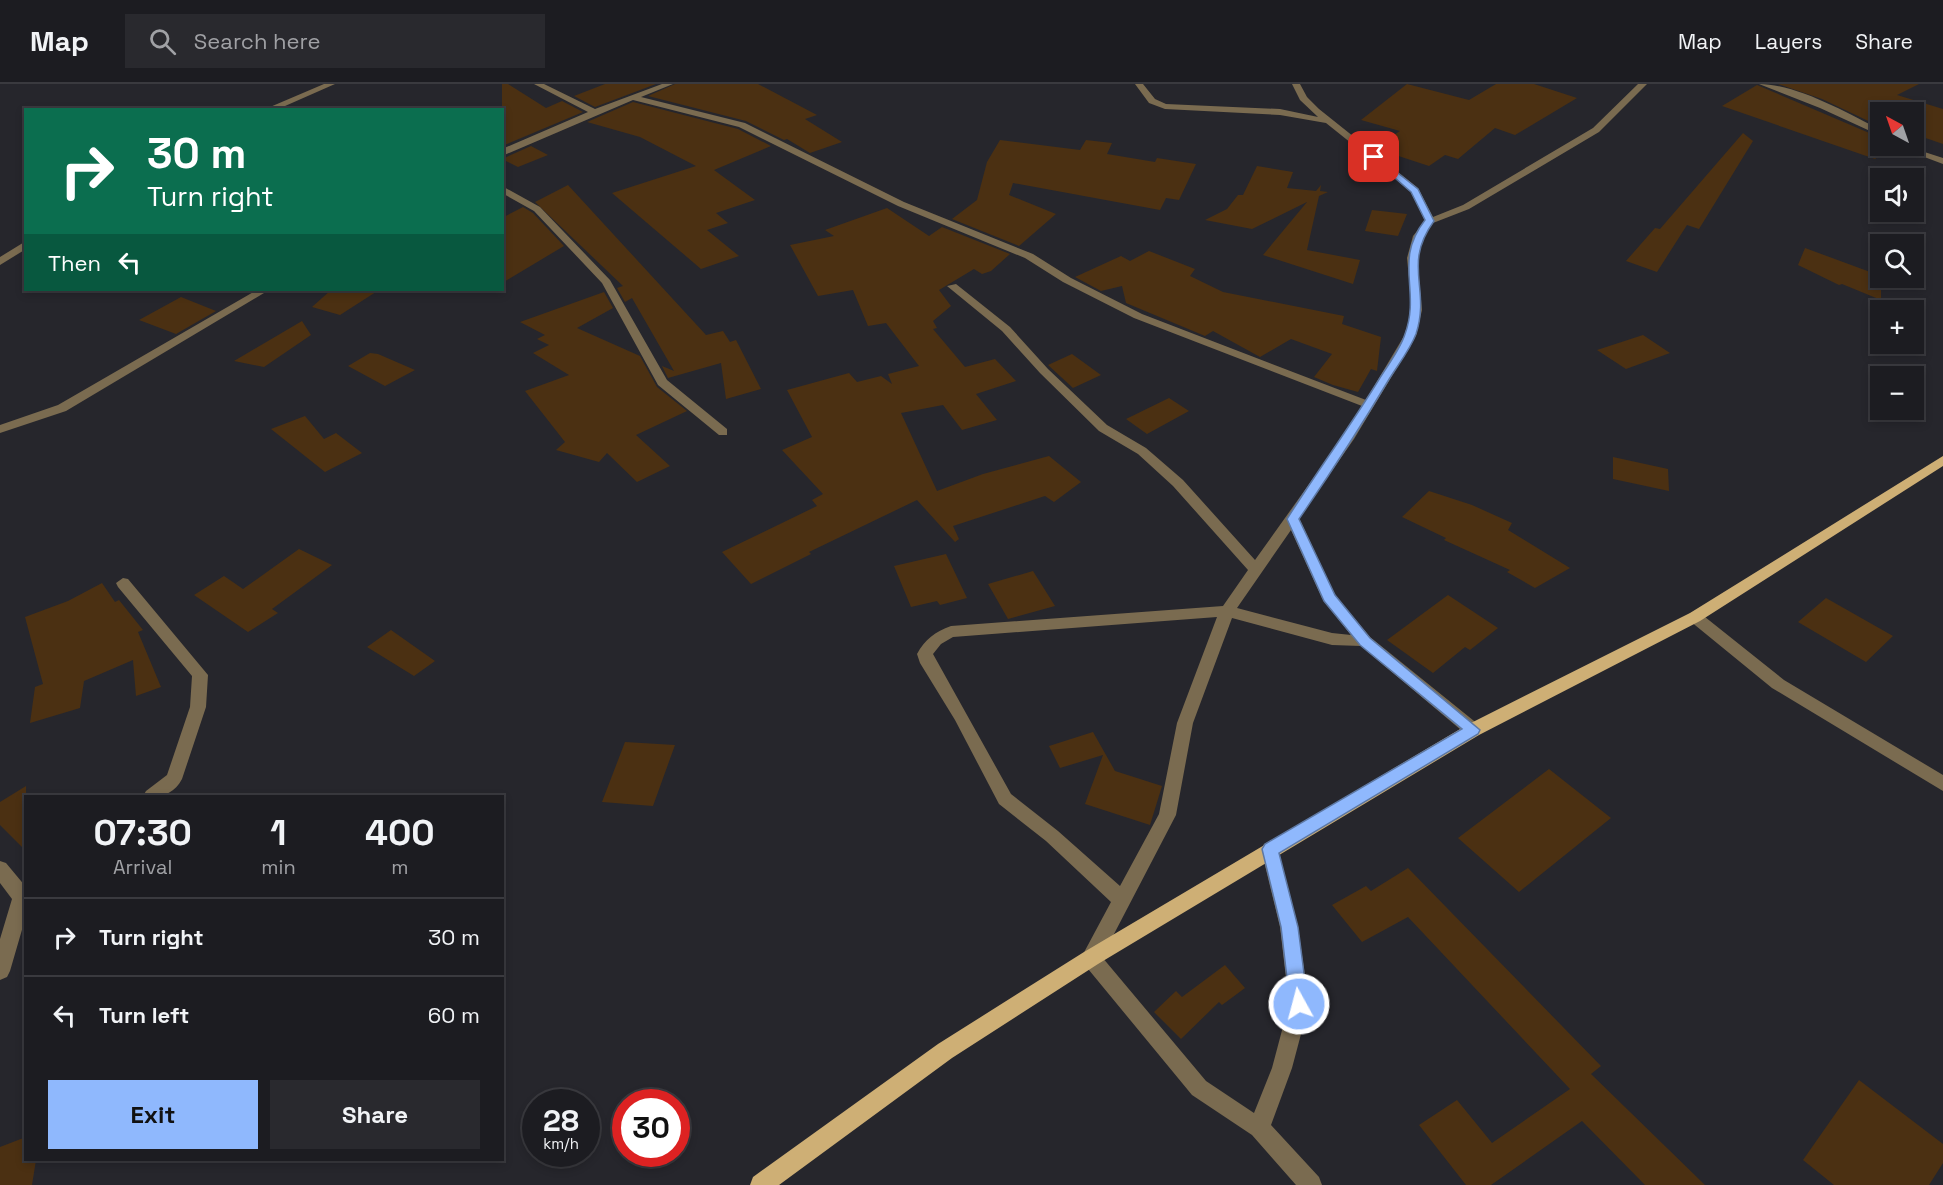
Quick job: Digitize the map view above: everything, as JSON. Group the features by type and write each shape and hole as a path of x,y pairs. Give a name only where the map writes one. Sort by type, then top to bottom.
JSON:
{"main road":[{"path":"761,1185 945,1052 1091,958 1270,849 1473,730 1695,617 1943,460"}],"street":[{"path":"272,108 332,84"},
{"path":"538,84 595,112"},
{"path":"504,152 595,112 669,84"},
{"path":"1139,84 1152,101 1165,106 1280,112 1331,123"},
{"path":"1296,84 1303,98 1331,123 1415,190 1430,221"},
{"path":"1311,1185 1259,1128 1199,1088 1091,958 1167,815 1185,723 1227,611 1293,519 1369,405 1410,336 1417,310 1412,258 1418,236 1430,221 1466,207 1596,130 1643,84"},
{"path":"1763,84 1820,103 1870,129"},
{"path":"634,98 742,125 901,204 1029,256 1067,280 1138,316 1369,405"},
{"path":"1924,155 1943,161"},
{"path":"504,190 537,209 606,282 662,382 723,432"},
{"path":"0,262 24,245"},
{"path":"952,285 1006,329 1044,371 1103,428 1142,451 1178,483 1256,570"},
{"path":"0,429 62,408 262,291"},
{"path":"1293,519 1329,597 1365,641 1473,730"},
{"path":"123,583 200,675 198,707 174,779 153,795"},
{"path":"1122,900 1052,836 1005,799 925,654 929,645 938,637 951,632 1227,611 1332,639 1365,641"},
{"path":"1695,617 1778,684 1943,784"},
{"path":"1259,1128 1282,1068 1299,1004 1289,927 1270,849"},
{"path":"0,869 24,896 0,970"}],"building":[{"path":"502,84 508,84 546,108 562,101 583,112 504,145 504,108 502,108"},
{"path":"605,84 656,84 595,107 574,96"},
{"path":"675,84 758,84 817,115 805,119 842,142 810,153 787,139 784,140 746,121 648,96"},
{"path":"1407,84 1469,100 1496,84 1534,84 1577,98 1515,135 1495,128 1458,159 1445,155 1429,166 1374,148 1400,131 1361,120"},
{"path":"1778,84 1919,84 1897,95 1920,102 1870,102 1870,122 1822,99"},
{"path":"1757,85 1870,133 1870,156 1879,156 1875,159 1722,106"},
{"path":"633,102 738,129 771,146 714,170 755,200 716,213 728,223 707,230 739,256 701,269 612,193 696,166 640,137 587,122"},
{"path":"1924,103 1943,109 1943,144 1924,137"},
{"path":"1743,133 1753,141 1699,229 1687,225 1657,272 1626,261 1655,228 1660,229"},
{"path":"1000,140 1080,150 1086,140 1112,143 1107,154 1155,162 1157,158 1196,164 1179,200 1166,198 1160,210 1013,183 1009,195 1056,214 1019,246 952,219 977,200 987,162"},
{"path":"531,146 548,155 518,167 504,158"},
{"path":"1257,166 1293,172 1287,188 1316,191 1321,185 1320,191 1328,192 1319,196 1307,250 1360,260 1353,284 1263,255 1307,202 1252,229 1205,220 1227,209 1238,195 1243,195"},
{"path":"568,185 706,335 723,331 730,342 736,340 761,389 726,399 721,363 668,378 662,366 674,371 632,298 625,302 617,288 623,286 535,202"},
{"path":"523,207 533,213 564,246 504,282 504,217"},
{"path":"887,208 929,236 942,227 1010,254 991,271 982,274 974,269 939,290 951,306 933,321 937,328 933,329 965,367 995,359 1016,381 976,394 997,420 962,430 943,405 901,413 937,491 983,474 1049,456 1081,482 1054,502 1045,496 953,526 959,539 955,542 917,500 809,552 811,554 751,584 722,552 817,506 812,500 823,494 782,450 812,437 787,390 849,373 857,382 881,376 892,384 888,374 919,366 886,323 868,326 853,290 818,296 790,245 834,236 825,230"},
{"path":"1372,210 1407,214 1398,236 1365,231"},
{"path":"1805,248 1870,272 1870,288 1881,288 1881,300 1842,284 1839,285 1798,265"},
{"path":"1149,251 1195,269 1190,276 1223,292 1344,316 1342,324 1381,337 1377,371 1371,369 1358,392 1333,385 1314,377 1332,354 1291,339 1260,357 1213,331 1205,336 1126,303 1122,286 1101,291 1075,277 1121,256 1130,261"},
{"path":"330,291 377,291 340,315 312,307"},
{"path":"604,292 613,308 577,328 640,356 657,387 687,411 636,435 670,466 637,482 607,453 599,462 556,450 565,442 525,391 569,375 533,353 549,345 537,339 545,335 520,322"},
{"path":"181,297 216,311 176,334 139,320"},
{"path":"302,321 311,335 264,367 234,361"},
{"path":"1643,335 1670,353 1626,369 1597,350"},
{"path":"370,353 378,354 415,370 385,386 348,366"},
{"path":"1072,354 1101,375 1073,388 1048,365"},
{"path":"1169,398 1189,411 1147,434 1126,419"},
{"path":"305,416 324,439 336,433 362,453 325,472 271,429"},
{"path":"1613,457 1668,469 1669,491 1613,479"},
{"path":"1429,491 1472,505 1512,523 1508,530 1570,568 1535,588 1507,572 1510,570 1444,540 1446,538 1402,517"},
{"path":"299,549 332,565 272,609 278,613 248,632 194,595 224,576 243,589"},
{"path":"946,554 967,598 940,605 937,601 911,607 894,566"},
{"path":"1033,571 1055,606 1008,619 988,584"},
{"path":"102,583 115,602 119,600 143,630 138,632 161,687 136,696 133,660 84,681 80,708 30,723 35,687 43,684 25,617 68,601"},
{"path":"1448,595 1498,628 1470,650 1465,647 1433,673 1387,640"},
{"path":"1826,598 1893,636 1866,662 1798,622"},
{"path":"391,630 435,661 414,676 367,647"},
{"path":"1093,732 1115,771 1162,786 1150,825 1085,804 1103,755 1060,768 1049,746"},
{"path":"625,742 675,745 653,806 602,802"},
{"path":"1549,769 1611,818 1519,892 1458,838"},
{"path":"26,786 24,849 0,825 0,802"},
{"path":"1408,868 1601,1066 1591,1074 1705,1185 1645,1185 1582,1121 1491,1185 1466,1185 1419,1125 1457,1100 1492,1143 1570,1089 1408,917 1362,942 1332,905 1366,886 1371,891"},
{"path":"1225,965 1245,988 1222,1005 1219,1002 1181,1039 1154,1012 1176,991 1182,997"},
{"path":"1859,1080 1943,1144 1943,1163 1929,1185 1834,1185 1803,1160"},
{"path":"24,1138 24,1161 36,1161 32,1185 0,1185 0,1147"}],"route":[{"path":"1299,1004 1289,927 1270,849 1473,730 1365,641 1329,597 1293,519 1348,439 1410,336 1417,310 1412,258 1418,236 1430,221 1415,190 1374,157"}]}
